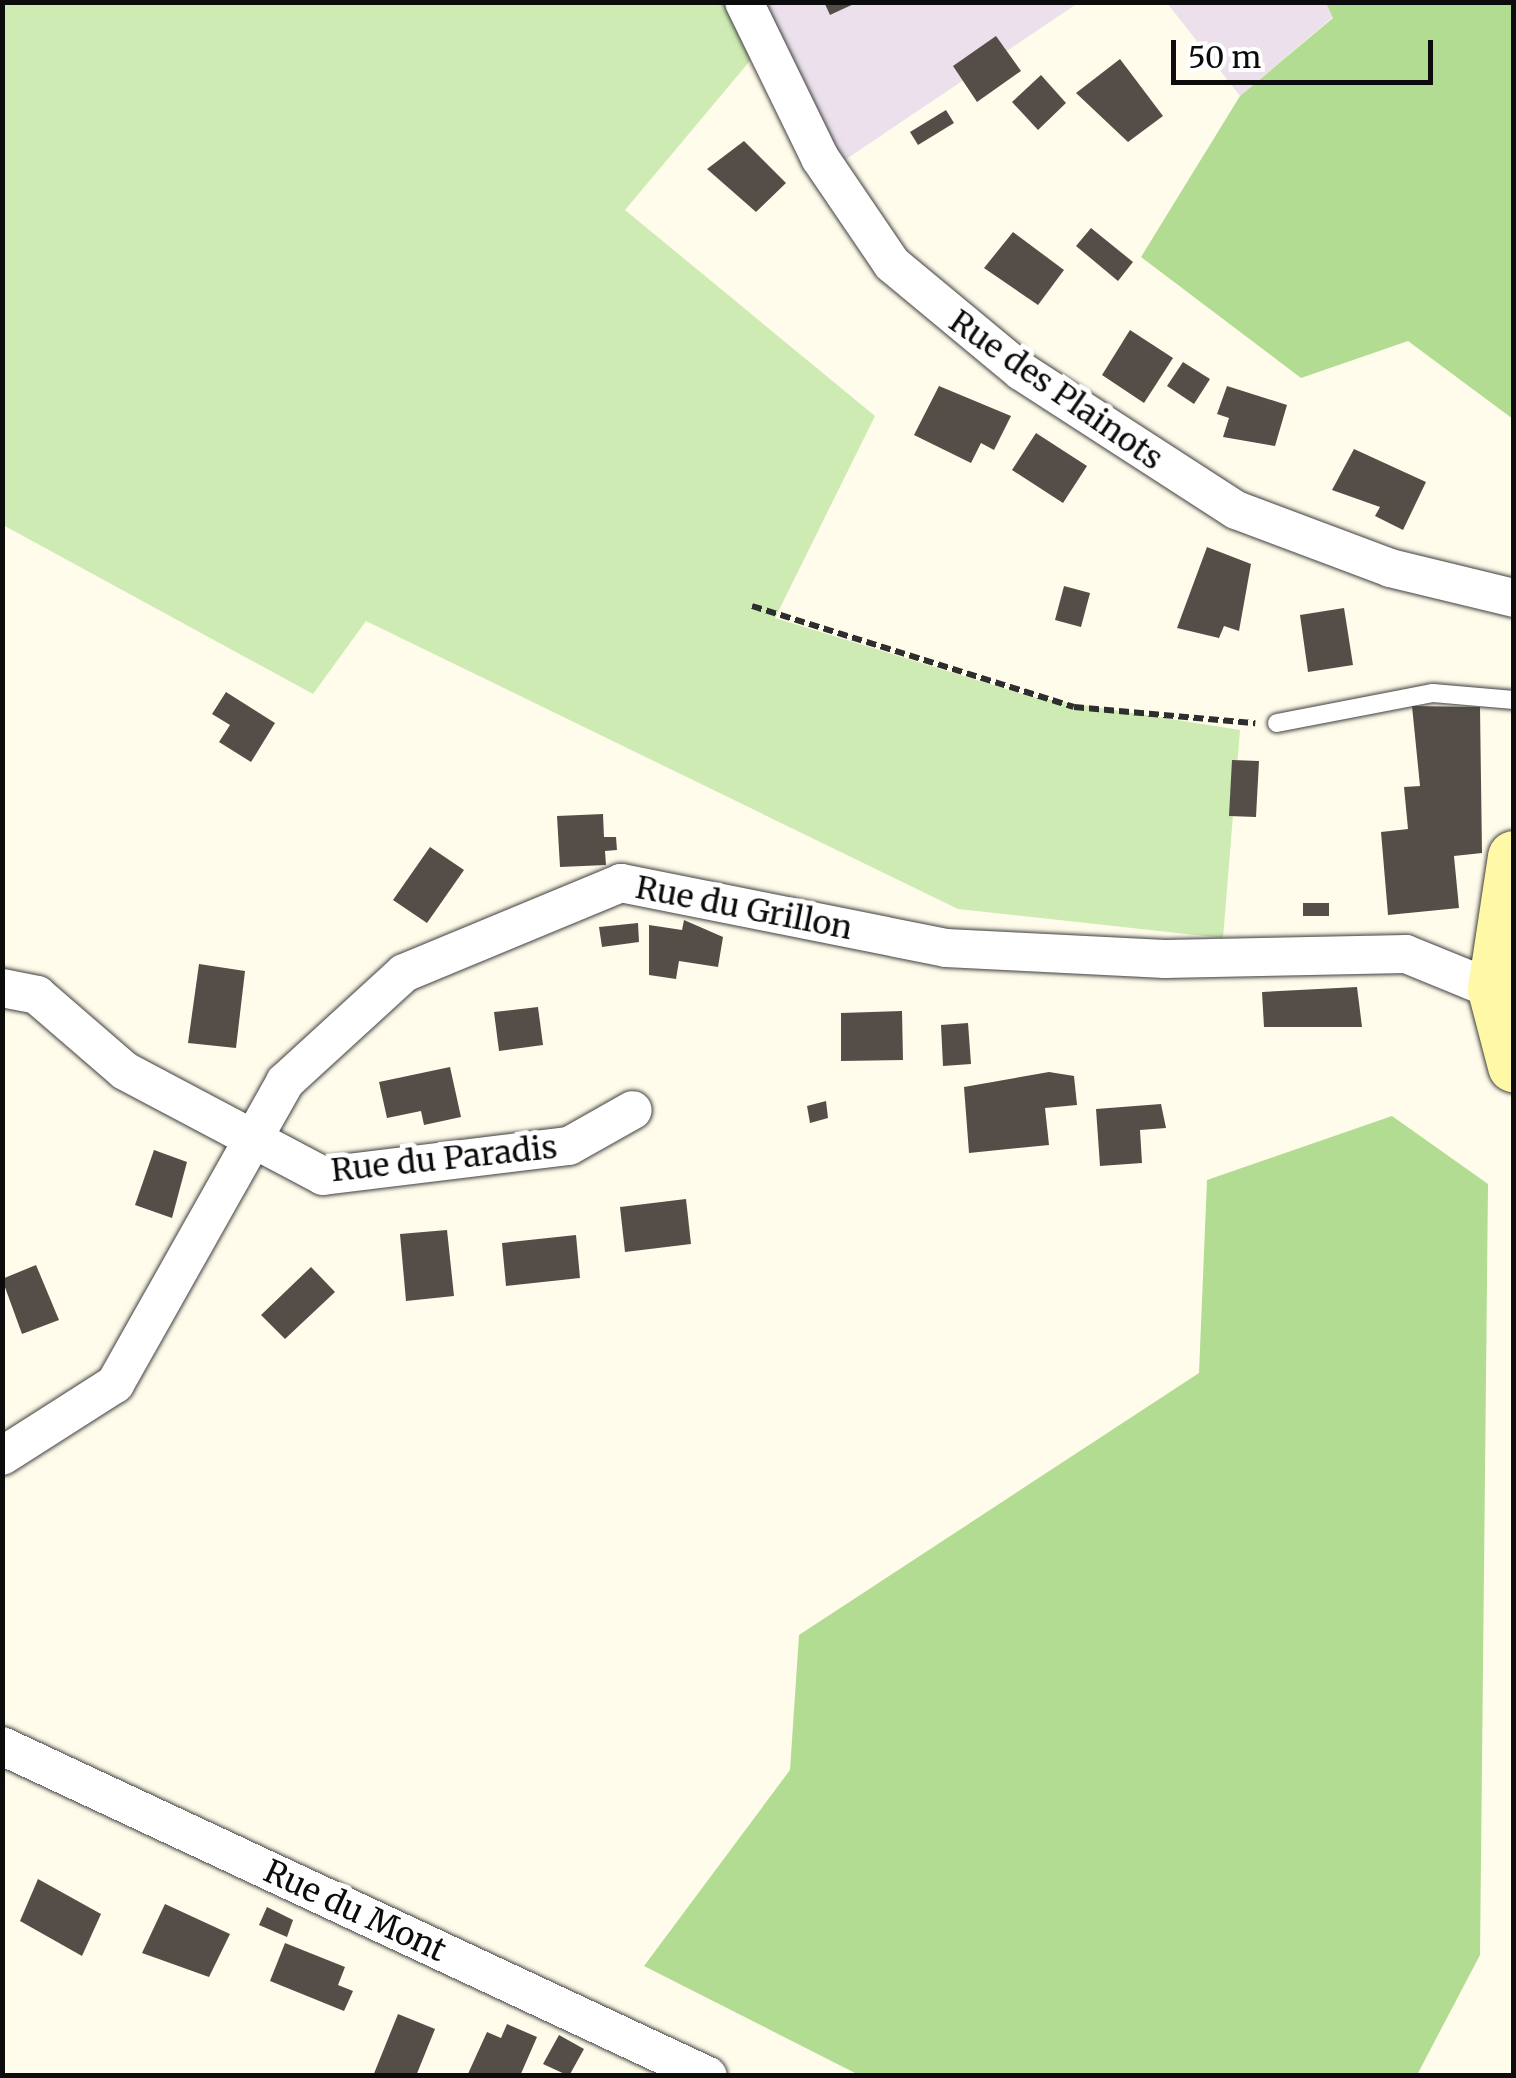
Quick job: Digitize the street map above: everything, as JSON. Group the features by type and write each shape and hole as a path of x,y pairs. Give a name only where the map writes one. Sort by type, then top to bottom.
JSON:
{"main road":[{"path":"1514,857 1494,990 1514,1066"}],"street":[{"name":"Rue des Plainots","path":"744,2 820,158 892,264 1021,371 1236,510 1390,568 1514,598"},
{"name":"Rue du Grillon","path":"2,1456 115,1384 285,1082 404,973 621,883 946,948 1165,959 1406,954 1494,990"},
{"name":"Rue du Paradis","path":"2,988 36,995 125,1071 252,1142 323,1176 569,1146 632,1110"},
{"name":"Rue du Mont","path":"2,1746 708,2076"}],"lane":[{"path":"1277,723 1433,693 1514,700"}],"path":[{"path":"752,606 1074,707 1277,723"}],"shaded area":[{"path":"726,3 1078,3 815,180"},
{"path":"1167,3 1326,3 1333,17 1240,96"}],"green space":[{"path":"2,3 726,3 754,56 625,210 875,416 775,618 1032,697 1240,730 1223,938 958,909 366,621 313,694 3,525"},
{"path":"1326,3 1513,3 1513,419 1408,341 1301,378 1141,257 1240,96 1333,18"},
{"path":"1392,1116 1488,1184 1480,1955 1417,2075 859,2075 644,1966 790,1770 799,1635 1199,1373 1207,1180"}],"building":[{"path":"824,2 858,2 830,15"},
{"path":"996,36 1021,71 977,102 953,66"},
{"path":"1120,59 1163,116 1128,142 1076,93"},
{"path":"1041,75 1066,103 1038,130 1012,102"},
{"path":"946,110 954,123 918,145 910,132"},
{"path":"744,141 786,183 756,212 707,169"},
{"path":"1091,228 1133,262 1118,281 1076,246"},
{"path":"1013,232 1064,270 1038,305 984,268"},
{"path":"1130,330 1173,358 1144,403 1102,375"},
{"path":"1183,362 1210,379 1194,404 1167,386"},
{"path":"939,386 1011,416 994,450 981,443 971,463 914,435"},
{"path":"1227,386 1287,405 1275,446 1223,437 1229,418 1217,414"},
{"path":"1036,433 1087,466 1063,503 1012,470"},
{"path":"1354,449 1426,482 1403,530 1375,516 1380,507 1332,490"},
{"path":"1207,547 1251,564 1239,631 1224,626 1219,638 1177,628"},
{"path":"1064,586 1090,593 1081,627 1055,620"},
{"path":"1344,608 1353,665 1308,672 1300,615"},
{"path":"226,692 275,723 251,762 219,742 230,725 212,714"},
{"path":"1412,706 1480,707 1482,853 1454,856 1459,908 1388,915 1381,832 1408,829 1404,787 1420,786"},
{"path":"1232,760 1259,761 1256,817 1229,816"},
{"path":"603,814 604,837 616,837 617,850 605,851 606,865 560,867 557,816"},
{"path":"430,847 464,870 427,923 393,900"},
{"path":"1303,903 1329,903 1329,916 1303,916"},
{"path":"684,920 723,937 718,967 679,961 676,979 649,975 649,925 682,930"},
{"path":"638,923 639,942 602,947 599,927"},
{"path":"199,964 245,971 236,1048 188,1043"},
{"path":"1357,987 1362,1027 1264,1027 1262,992"},
{"path":"538,1007 543,1045 499,1051 494,1012"},
{"path":"902,1011 903,1060 841,1061 841,1013"},
{"path":"968,1023 971,1064 943,1066 941,1025"},
{"path":"450,1067 461,1117 424,1125 421,1111 387,1118 379,1082"},
{"path":"1049,1072 1074,1076 1077,1105 1045,1108 1049,1145 969,1153 964,1087"},
{"path":"826,1101 828,1118 810,1123 807,1106"},
{"path":"1161,1104 1166,1128 1140,1130 1142,1163 1100,1166 1096,1109"},
{"path":"154,1150 187,1162 172,1218 135,1205"},
{"path":"686,1199 691,1244 625,1252 620,1207"},
{"path":"447,1230 454,1296 406,1301 400,1234"},
{"path":"576,1235 580,1278 506,1286 502,1243"},
{"path":"36,1265 59,1320 22,1334 2,1279"},
{"path":"311,1267 335,1292 285,1339 261,1315"},
{"path":"38,1879 101,1914 82,1956 20,1921"},
{"path":"165,1904 230,1934 209,1977 142,1953"},
{"path":"267,1907 293,1920 287,1937 259,1925"},
{"path":"285,1943 345,1967 338,1985 353,1991 344,2011 270,1981"},
{"path":"398,2014 435,2029 416,2076 373,2076"},
{"path":"507,2024 537,2037 520,2076 467,2076 487,2032 501,2038"},
{"path":"559,2035 584,2049 569,2076 543,2064"}]}
